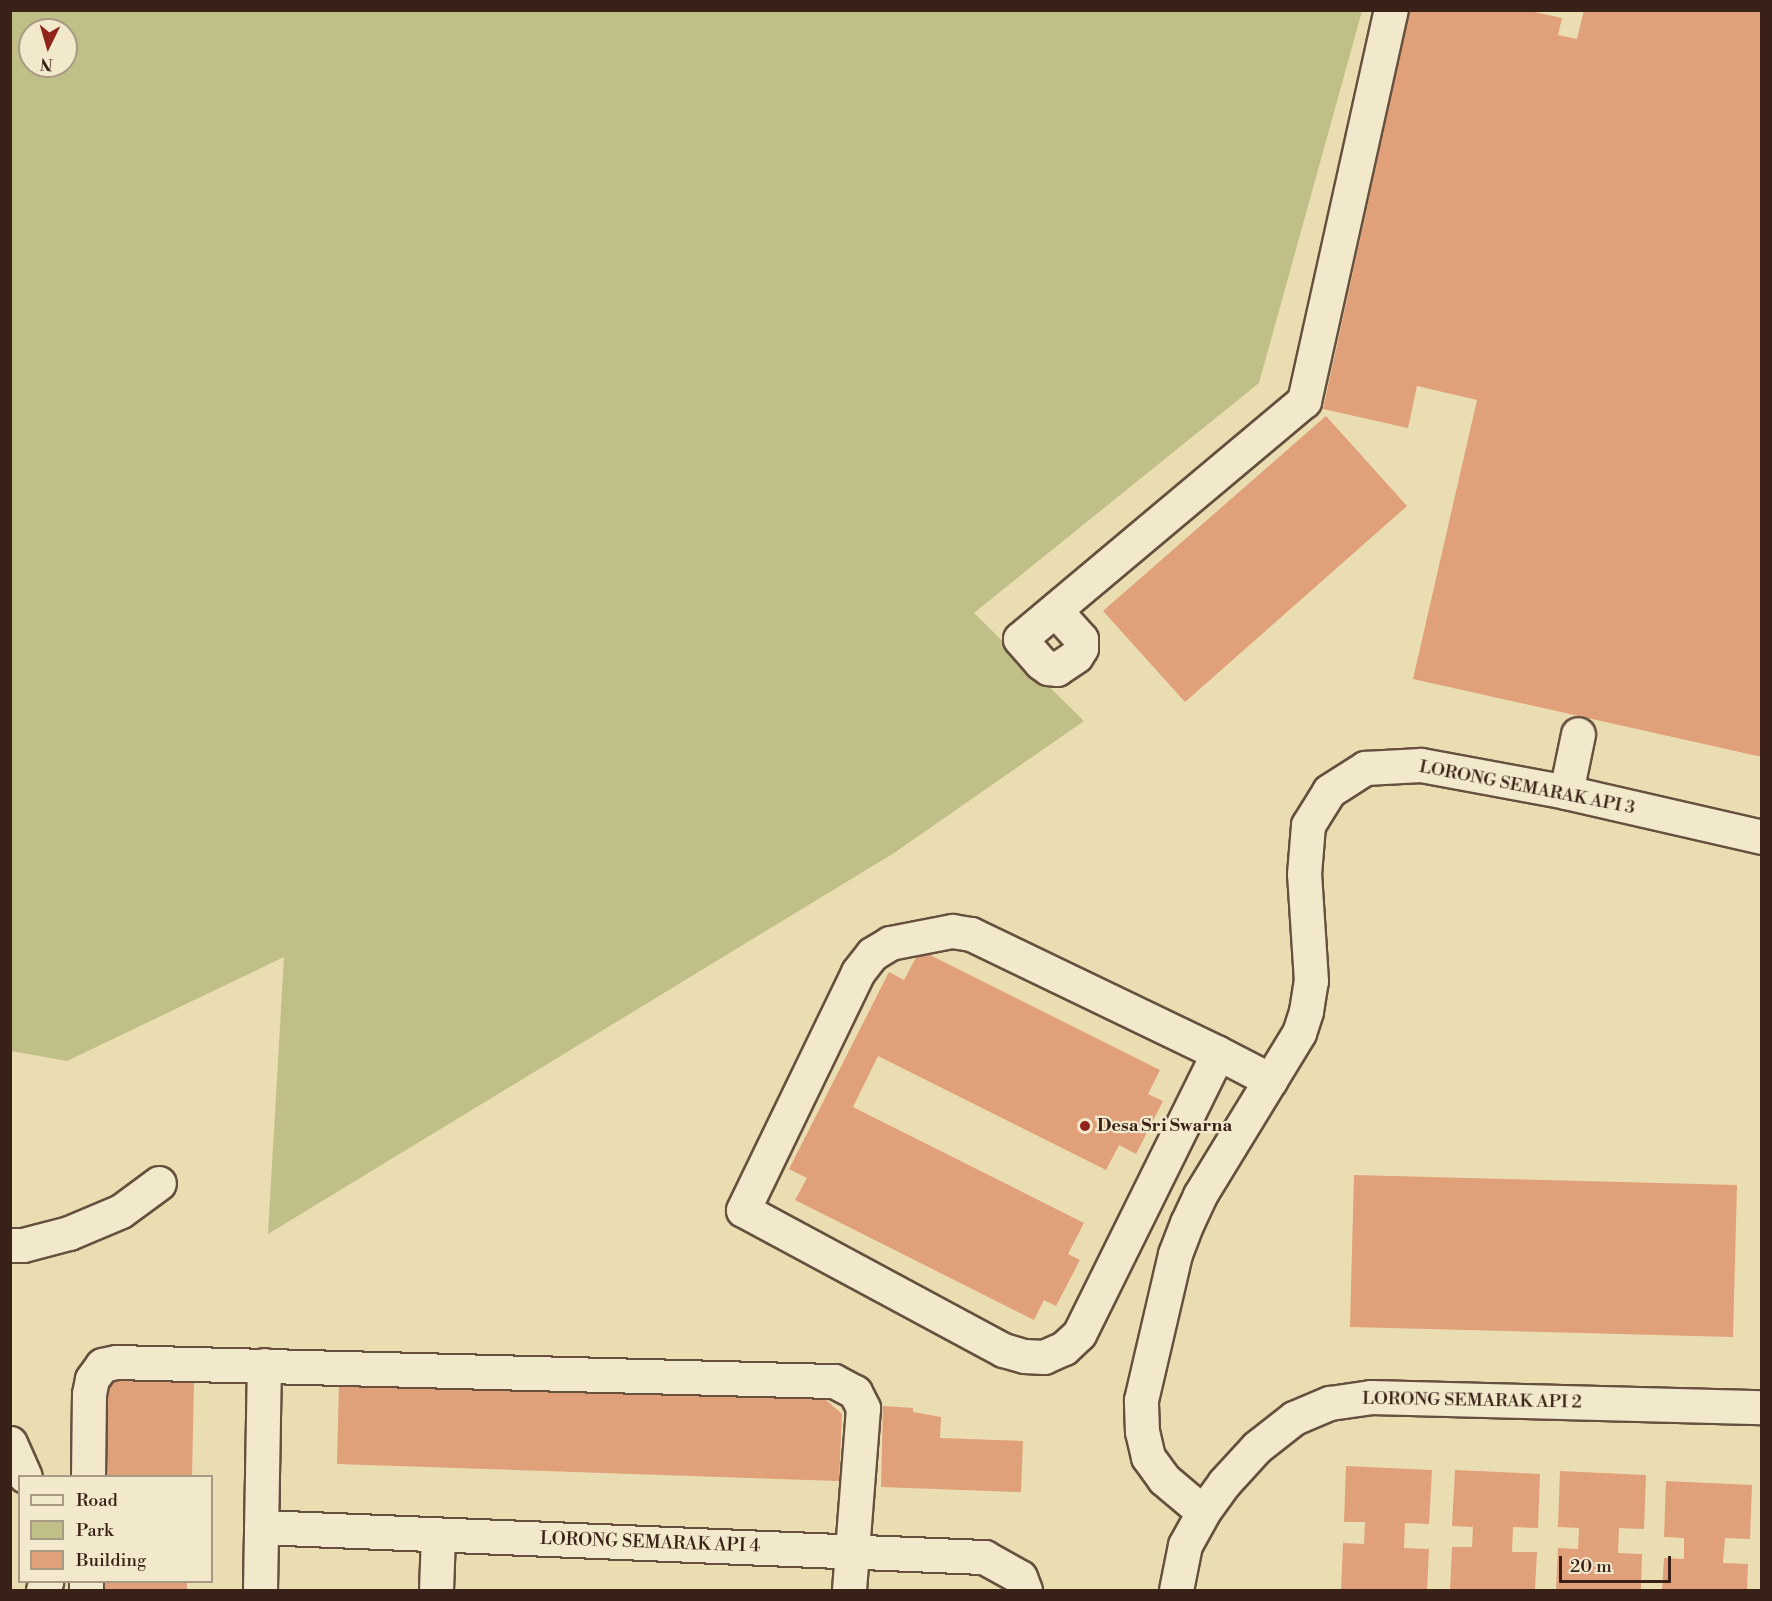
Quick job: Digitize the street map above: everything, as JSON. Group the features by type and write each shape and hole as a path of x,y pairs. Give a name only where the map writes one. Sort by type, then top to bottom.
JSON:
{"street":[{"path":"1055,610 1304,401 1391,10"},
{"path":"1566,792 1578,734"},
{"name":"LORONG SEMARAK API 3","path":"1203,1512 1164,1479 1148,1457 1142,1432 1141,1400 1174,1254 1187,1223 1200,1195 1299,1033 1306,1011 1311,981 1304,874 1308,825 1329,791 1365,768 1421,765 1566,792 1761,837"},
{"path":"1218,1053 1079,1334 1064,1348 1044,1357 1003,1350 742,1210 858,972 872,954 890,943 952,931 971,934 1218,1053 1270,1080"},
{"path":"10,1245 23,1245 69,1233 121,1211 159,1183"},
{"path":"88,1475 89,1394 92,1379 102,1365 116,1362 834,1381 855,1392 863,1408 849,1590"},
{"path":"260,1590 264,1365"},
{"name":"LORONG SEMARAK API 2","path":"1176,1590 1185,1545 1203,1512 1224,1483 1257,1447 1294,1418 1330,1403 1371,1397 1761,1407"},
{"path":"10,1443 25,1475"},
{"name":"LORONG SEMARAK API 4","path":"261,1527 984,1557 1020,1577 1025,1590"},
{"path":"436,1590 438,1535"}],"green space":[{"path":"10,11 1362,11 1259,383 974,613 1084,721 894,853 268,1234 284,957 67,1061 11,1051"}],"building":[{"path":"1410,10 1525,10 1562,18 1558,35 1577,39 1584,10 1762,10 1762,757 1413,679 1477,400 1417,386 1408,428 1323,409"},
{"path":"1326,416 1407,506 1185,702 1103,611"},
{"name":"Desa Sri Swarna","path":"920,950 1160,1070 1148,1094 1163,1101 1136,1154 1119,1145 1106,1170 878,1056 853,1107 1084,1223 1068,1254 1080,1260 1056,1306 1044,1300 1034,1320 795,1200 807,1178 789,1169 889,972 904,980"},
{"path":"1354,1175 1737,1185 1733,1337 1350,1327"},
{"path":"115,1380 194,1381 192,1475 103,1475 104,1390"},
{"path":"339,1382 824,1398 842,1414 839,1481 337,1464"},
{"path":"883,1406 913,1408 913,1412 941,1417 940,1438 1023,1441 1021,1492 881,1487"},
{"path":"1346,1466 1432,1470 1429,1524 1405,1523 1404,1548 1429,1549 1427,1590 1341,1590 1343,1543 1364,1544 1365,1522 1344,1522"},
{"path":"1455,1470 1540,1474 1538,1528 1513,1527 1512,1552 1537,1552 1535,1590 1450,1590 1452,1547 1472,1547 1473,1527 1452,1526"},
{"path":"1560,1471 1646,1475 1644,1529 1619,1528 1618,1553 1642,1554 1641,1590 1556,1590 1558,1548 1578,1549 1579,1528 1558,1527"},
{"path":"1666,1481 1752,1485 1750,1539 1725,1538 1723,1563 1748,1564 1747,1590 1662,1590 1664,1558 1684,1559 1684,1538 1664,1537"},
{"path":"101,1583 187,1583 187,1590 101,1590"}],"place":[{"name":"Desa Sri Swarna","path":"1085,1126"}]}
